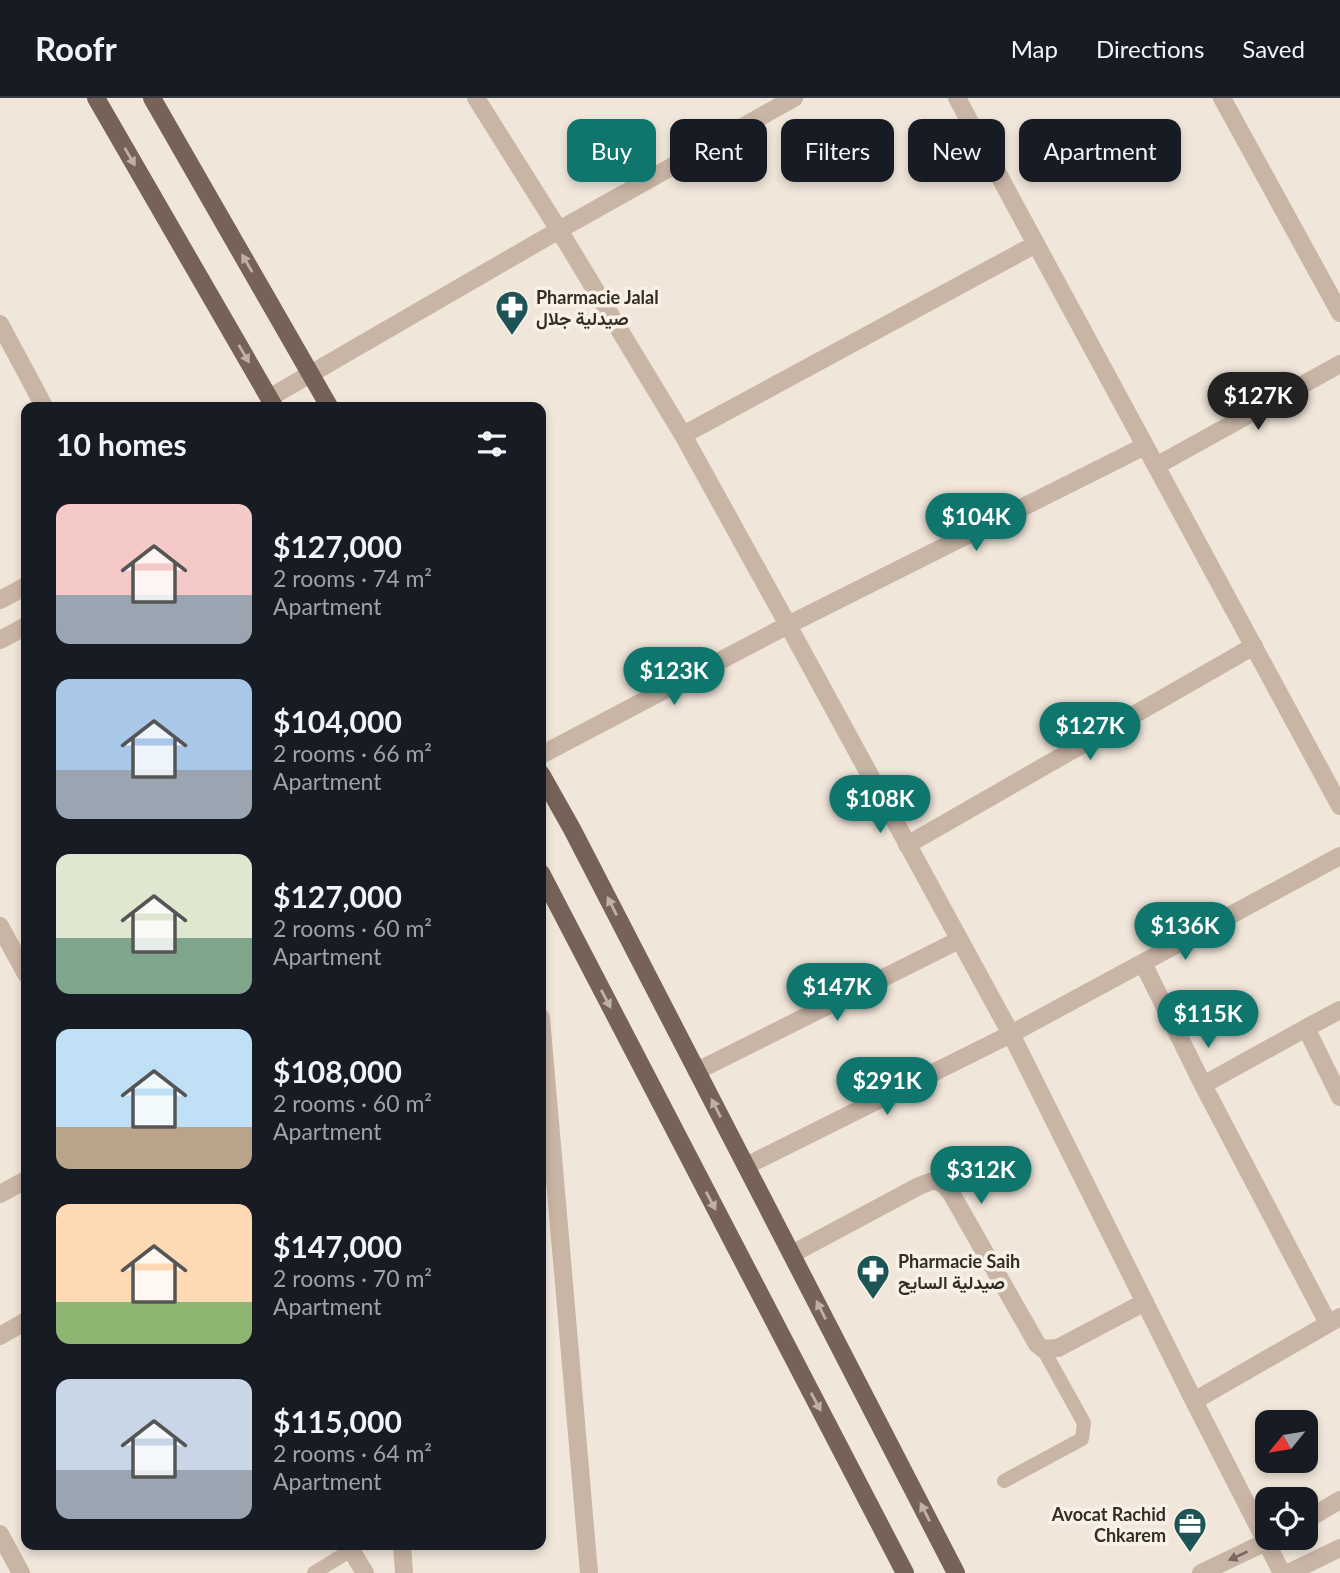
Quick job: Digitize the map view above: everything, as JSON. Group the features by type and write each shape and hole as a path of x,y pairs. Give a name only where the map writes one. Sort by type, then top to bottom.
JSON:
{"main road":[{"path":"96,98 271,402"},
{"path":"152,98 327,402"},
{"path":"546,783 956,1573"},
{"path":"546,883 905,1573"}],"street":[{"path":"476,98 682,435 788,625 1011,1034 1194,1401 1255,1513"},
{"path":"273,402 311,373 794,98"},
{"path":"957,98 1340,806"},
{"path":"1222,98 1340,313"},
{"path":"682,435 1036,244"},
{"path":"0,324 42,402"},
{"path":"1156,466 1340,364"},
{"path":"546,752 788,625 1146,446"},
{"path":"0,600 21,589"},
{"path":"0,640 21,629"},
{"path":"907,845 1254,646"},
{"path":"746,1166 1011,1034 1340,856"},
{"path":"0,926 21,965"},
{"path":"697,1072 959,940"},
{"path":"1143,963 1203,1085 1334,1320 1194,1401"},
{"path":"1203,1085 1340,1010"},
{"path":"1306,1028 1340,1097"},
{"path":"546,1075 589,1573"},
{"path":"792,1254 919,1186 936,1180 943,1182 951,1193 1037,1344 1043,1349 1058,1348 1145,1302"},
{"path":"0,1194 21,1183"},
{"path":"0,1336 21,1324"},
{"path":"1318,1513 1340,1500"},
{"path":"0,1534 21,1573"},
{"path":"1201,1573 1255,1547"},
{"path":"1288,1573 1340,1548"},
{"path":"351,1550 365,1573"},
{"path":"402,1550 404,1573"},
{"path":"1274,1550 1282,1573"}],"lane":[{"path":"1004,1482 1082,1439 1084,1423 1043,1349"},
{"path":"314,1573 347,1550"}],"place":[{"name":"Pharmacie Jalal صيدلية جلال","path":"512,337"},
{"name":"Pharmacie Saih صيدلية السايح","path":"873,1301"},
{"name":"Avocat Rachid Chkarem","path":"1190,1554"}]}
